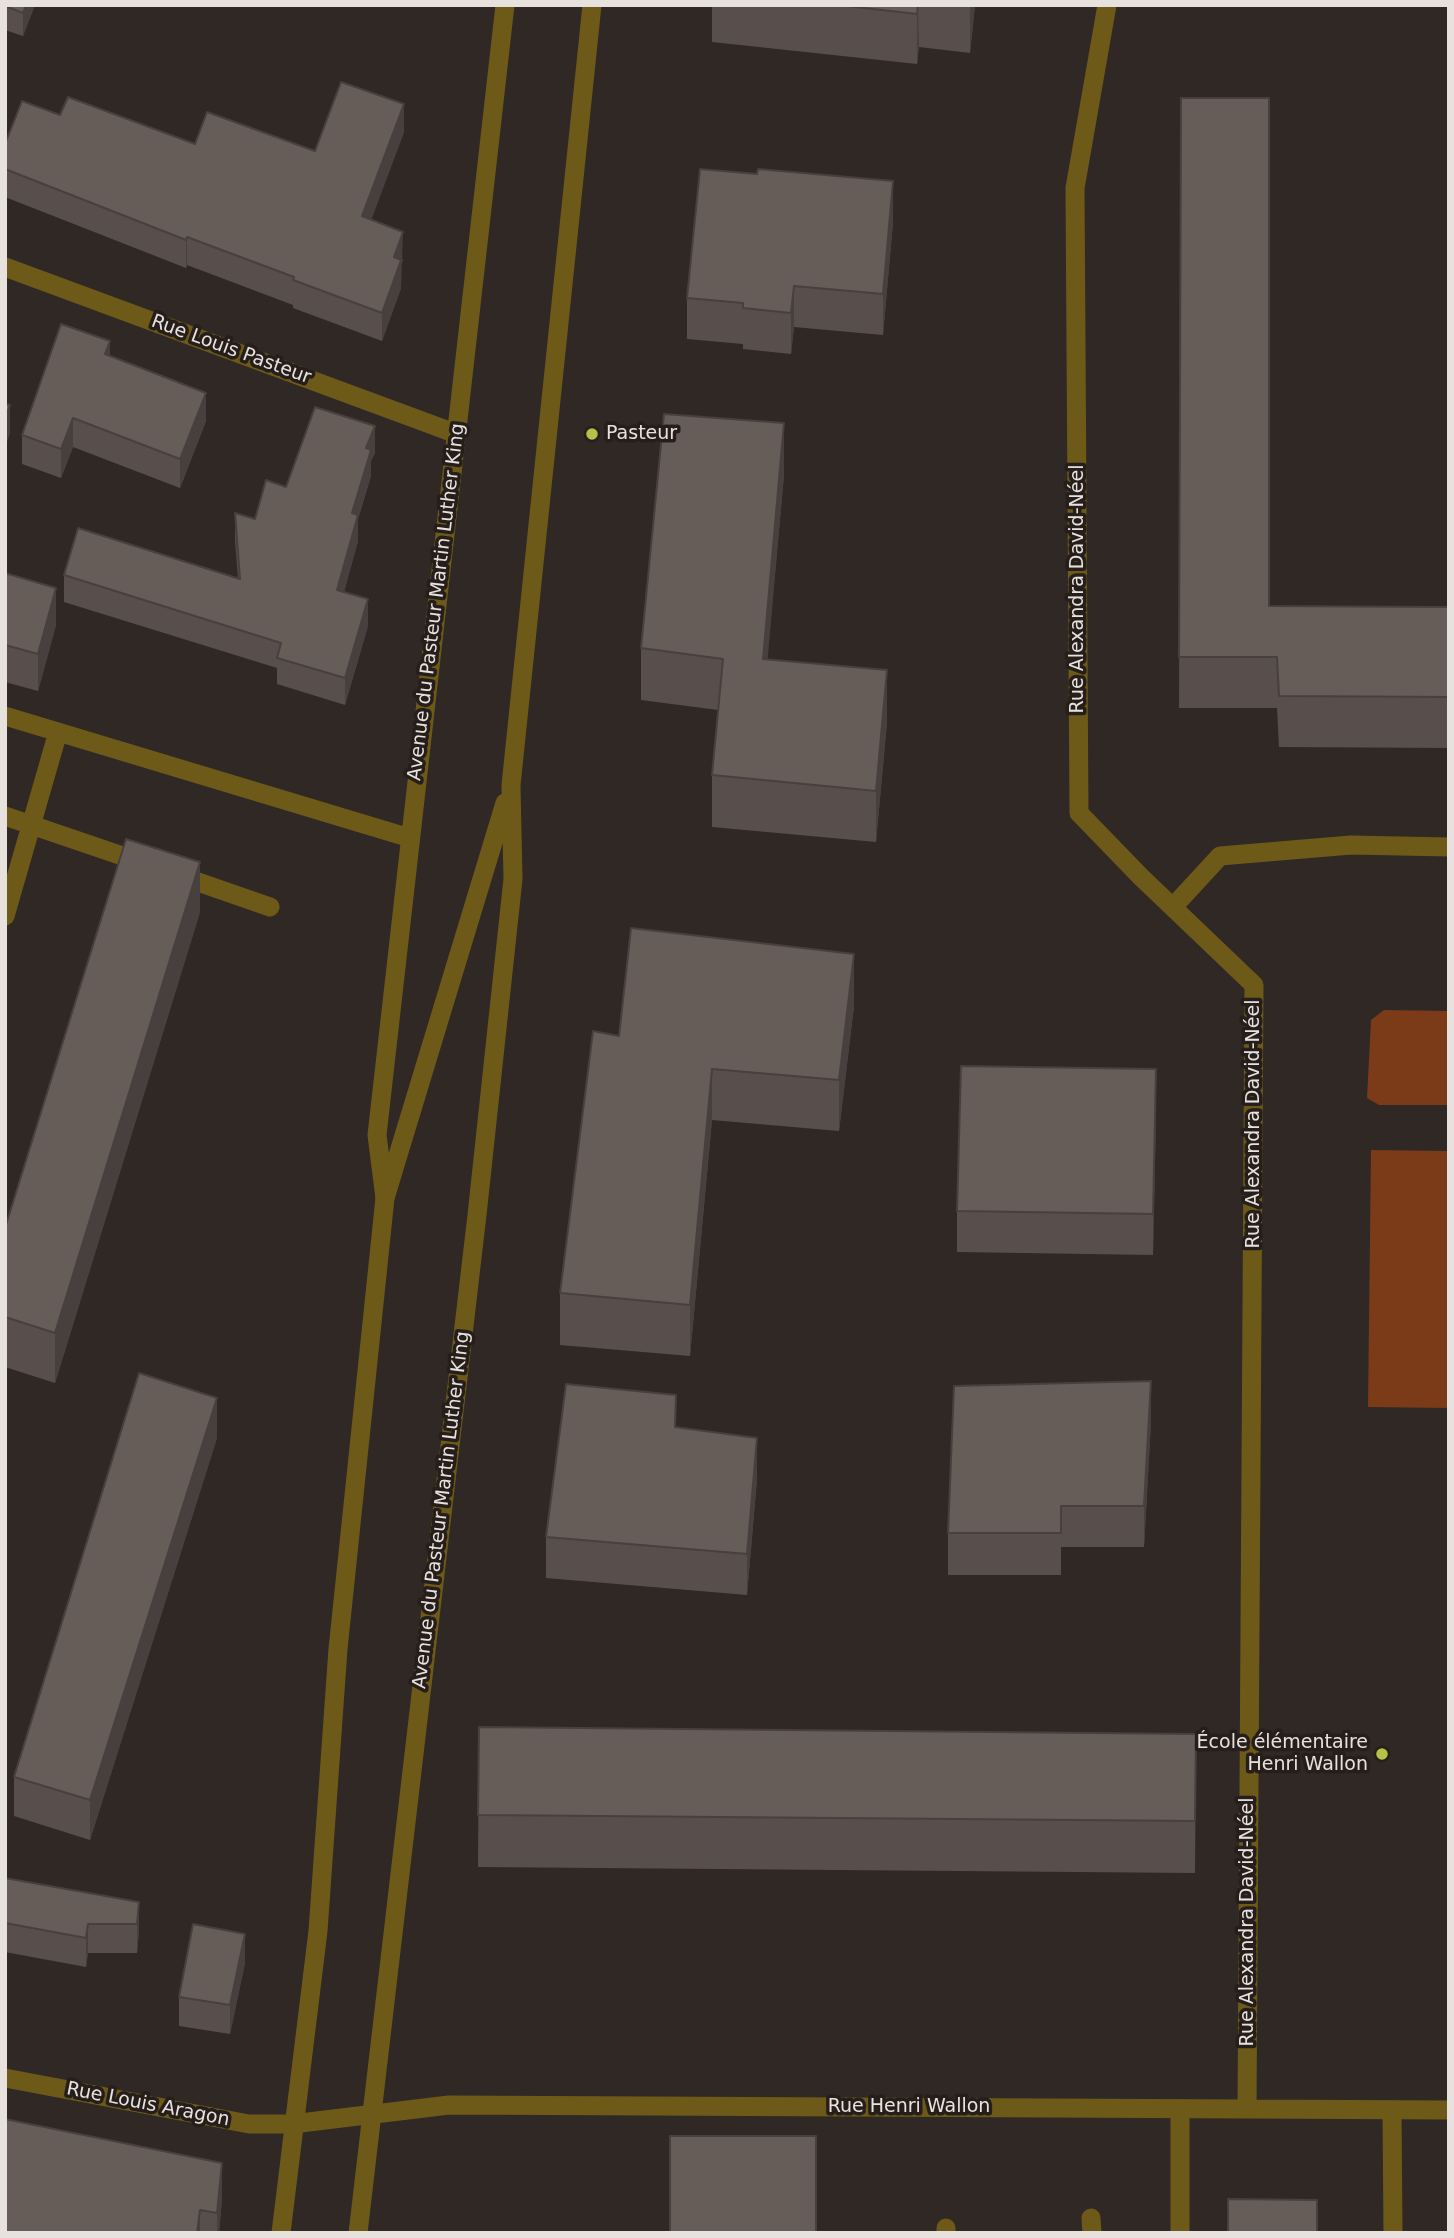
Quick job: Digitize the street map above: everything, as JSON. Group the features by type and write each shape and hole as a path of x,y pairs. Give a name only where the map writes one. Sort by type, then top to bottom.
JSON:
{"street":[{"name":"Avenue du Pasteur Martin Luther King","path":"385,1198 377,1135 505,5"},
{"name":"Avenue du Pasteur Martin Luther King","path":"358,2233 476,1229 509,919 513,879 511,785 592,5"},
{"name":"Rue Alexandra David-Néel","path":"1107,5 1075,188 1079,813 1172,907 1255,985 1247,2109"},
{"name":"Rue Louis Pasteur","path":"5,267 457,433"},
{"path":"5,716 410,838"},
{"path":"5,916 58,732"},
{"name":"Avenue du Pasteur Martin Luther King","path":"281,2233 292,2124 318,1931 338,1649 385,1198 511,785"},
{"path":"5,817 270,906"},
{"path":"1172,907 1220,856 1351,845 1449,847"},
{"name":"Rue Louis Aragon","path":"5,2078 249,2124 292,2124 370,2113"},
{"name":"Rue Henri Wallon","path":"370,2113 449,2105 1449,2110"},
{"path":"1180,2109 1180,2233"},
{"path":"1392,2110 1393,2233"}],"shaded area":[{"path":"1384,1010 1449,1011 1449,1105 1379,1105 1367,1098 1371,1020"},
{"path":"1371,1150 1449,1151 1449,1408 1368,1407"}],"building":[{"path":"5,5 26,5 23,13"},
{"path":"838,5 918,5 917,14"},
{"path":"341,82 404,104 362,216 403,232 394,257 401,260 382,313 293,280 294,277 187,237 186,240 5,169 5,144 22,101 60,115 68,97 195,144 207,112 315,151"},
{"path":"1181,98 1269,98 1269,606 1449,607 1449,697 1279,696 1277,657 1179,657"},
{"path":"700,169 757,174 758,169 893,181 883,294 794,286 791,313 743,308 743,303 687,298"},
{"path":"61,324 110,341 105,354 206,393 180,459 73,418 61,449 22,435"},
{"path":"5,404 10,405 5,419"},
{"path":"315,407 375,426 366,448 371,450 352,513 358,515 337,590 368,599 345,678 277,658 281,643 64,575 78,528 240,579 235,513 255,519 266,480 286,487"},
{"path":"664,414 784,423 763,659 887,670 876,791 712,775 723,659 641,648"},
{"path":"5,573 56,588 38,654 5,645"},
{"path":"126,839 200,862 55,1333 5,1317 5,1228"},
{"path":"631,928 854,954 839,1080 712,1069 690,1305 560,1293 593,1031 619,1036"},
{"path":"961,1066 1156,1069 1153,1214 957,1211"},
{"path":"139,1373 217,1398 90,1800 14,1777"},
{"path":"1151,1381 1144,1506 1061,1506 1061,1533 948,1533 954,1386"},
{"path":"566,1384 676,1395 675,1427 757,1438 747,1554 546,1537"},
{"path":"479,1727 1196,1734 1195,1821 478,1815"},
{"path":"5,1878 139,1902 137,1924 88,1924 86,1938 5,1923"},
{"path":"193,1924 245,1934 230,2005 179,1997"},
{"path":"5,2119 222,2163 217,2213 200,2210 197,2233 5,2232"},
{"path":"670,2136 816,2136 816,2233 670,2233"},
{"path":"1228,2199 1317,2200 1317,2233 1228,2233"}],"place":[{"name":"Pasteur","path":"592,434"},
{"name":"École élémentaire Henri Wallon","path":"1382,1754"}]}
